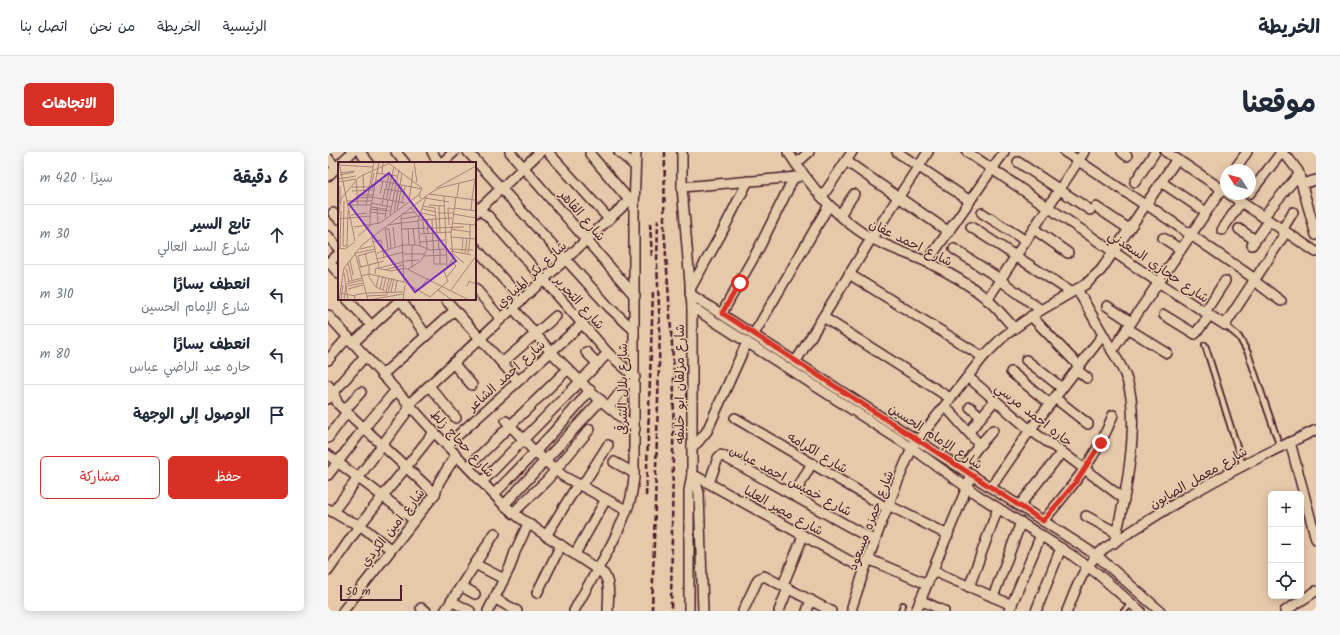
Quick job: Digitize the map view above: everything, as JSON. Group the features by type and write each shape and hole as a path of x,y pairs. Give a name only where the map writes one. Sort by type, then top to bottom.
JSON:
{"street":[{"path":"343,162 352,152"},
{"path":"360,152 368,162"},
{"path":"396,152 404,162"},
{"path":"432,152 439,162"},
{"path":"441,162 454,152"},
{"path":"468,152 609,307 634,330"},
{"name":"شارع القاهر","path":"510,152 635,296"},
{"path":"476,210 540,152"},
{"path":"548,152 609,220"},
{"path":"619,152 635,166"},
{"name":"شارع بلال الشرقي","path":"574,611 614,540 630,500 634,473 635,296 632,198 636,152"},
{"name":"شارع مزلقان ابو خليفه","path":"682,152 682,187 692,307 692,474 689,491 689,611"},
{"name":"شارع احمد عفان","path":"788,152 829,205 860,232 871,239 927,262 964,283 987,300 1014,328"},
{"path":"796,164 809,152"},
{"path":"822,197 852,152"},
{"path":"897,152 970,201"},
{"path":"796,361 871,239 928,152"},
{"name":"شارع حجازي السعدني","path":"967,152 1113,252 1225,325"},
{"path":"927,262 1004,152"},
{"path":"1065,152 1190,234 1281,301"},
{"path":"987,300 1084,152"},
{"path":"1135,182 1155,152"},
{"path":"1166,152 1220,186"},
{"path":"1238,164 1247,152"},
{"path":"1256,186 1280,152 1289,159 1298,171 1316,235"},
{"path":"590,154 632,198"},
{"path":"328,158 338,165"},
{"name":"شارع حمزه مسعود","path":"852,611 864,569 912,448 917,440 993,346 1031,316 1094,278 1177,159"},
{"path":"846,161 949,232"},
{"path":"1018,162 1059,190 1129,229"},
{"path":"328,176 338,167"},
{"path":"682,187 794,177 804,174"},
{"path":"1239,229 1254,242 1266,219 1299,174"},
{"path":"722,313 759,248 794,177"},
{"path":"1302,184 1316,180"},
{"path":"690,291 748,181"},
{"path":"1161,182 1206,212"},
{"path":"840,215 854,194"},
{"path":"1112,351 1190,234 1220,195"},
{"name":"شارع بكر المنياوي","path":"330,510 357,477 410,405 453,363 632,198"},
{"path":"1238,200 1316,252"},
{"path":"1222,230 1245,200"},
{"path":"754,334 829,205"},
{"name":"شارع التحرير","path":"476,210 488,216 608,353 634,376"},
{"path":"1225,325 1284,231 1293,212"},
{"path":"982,213 1026,241"},
{"path":"971,227 1074,291 1103,335 1127,380 1132,398 1133,425 1124,499 1114,543"},
{"path":"1034,229 1068,253"},
{"path":"328,236 338,248"},
{"path":"1163,238 1180,249"},
{"path":"476,248 522,300"},
{"path":"954,249 1041,310"},
{"path":"338,255 329,263 338,273"},
{"path":"849,274 983,357"},
{"path":"1164,315 1200,339 1207,314 1225,281"},
{"path":"476,289 501,319"},
{"name":"شارع الإمام الحسين","path":"690,291 1096,555 1160,611"},
{"path":"348,300 372,326"},
{"path":"329,357 372,326 399,300"},
{"path":"401,300 426,335"},
{"path":"446,300 518,381"},
{"path":"1107,306 1129,325 1167,353"},
{"name":"شارع الإمام الحسين","path":"692,307 912,448 967,488 1061,548 1087,566 1140,611"},
{"path":"513,308 551,352 568,369 635,429"},
{"path":"382,375 455,310"},
{"name":"شارع حجاج زلط","path":"328,315 434,432 504,505 528,524 597,569"},
{"path":"502,363 556,316"},
{"path":"1031,316 1087,378"},
{"path":"823,317 948,402 968,432 977,442 977,448"},
{"name":"شارع احمد الشاعر","path":"447,445 582,324"},
{"path":"991,487 1030,430 1103,335"},
{"path":"692,447 708,431 746,342"},
{"path":"586,352 598,364"},
{"path":"482,482 608,353"},
{"path":"331,396 365,356"},
{"path":"1026,360 1062,388"},
{"path":"453,363 472,385"},
{"path":"468,468 508,424 568,369"},
{"path":"1011,372 1088,424"},
{"path":"609,407 634,376"},
{"name":"حاره احمد مرسي","path":"968,377 1030,430 1062,452 1124,499"},
{"path":"328,385 331,396 435,494"},
{"path":"429,386 456,418"},
{"path":"328,475 364,428 396,390"},
{"path":"494,494 574,410 590,390"},
{"path":"328,438 361,392"},
{"path":"504,505 601,400"},
{"path":"968,432 995,400"},
{"path":"970,407 981,417"},
{"path":"1043,521 1085,470 1101,443 1113,415"},
{"name":"شارع الكرامه","path":"735,418 888,507 948,535"},
{"path":"508,424 544,461 556,470 626,510"},
{"path":"513,513 556,470 590,429"},
{"path":"962,469 977,448 993,430"},
{"name":"شارع معمل الصابون","path":"1067,611 1082,575 1096,555 1182,500 1280,446 1316,430"},
{"path":"328,571 382,496 434,432"},
{"path":"1290,442 1316,539"},
{"path":"546,536 608,445"},
{"path":"1019,506 1062,452"},
{"path":"328,455 414,520"},
{"name":"شارع امين الكردي","path":"343,611 390,549 435,494 439,482 456,455"},
{"name":"شارع خميس احمد عباس","path":"709,483 718,458 720,455 723,456 875,541"},
{"path":"614,462 634,473"},
{"path":"794,495 812,463"},
{"name":"شارع مزلقان ابو خليفه","path":"692,474 698,486 699,492 703,611"},
{"name":"شارع مصر العليا","path":"692,474 864,569"},
{"path":"916,611 972,475"},
{"path":"575,554 606,499"},
{"path":"969,587 998,508"},
{"path":"330,510 345,519 360,525 390,549"},
{"path":"1086,516 1116,533"},
{"path":"994,597 1021,522"},
{"path":"488,611 528,524"},
{"path":"445,611 495,533"},
{"path":"933,571 994,597 1010,608 1041,535"},
{"path":"779,611 803,536"},
{"path":"537,593 561,545"},
{"path":"1036,611 1061,548"},
{"path":"868,559 927,584"},
{"path":"475,564 504,579"},
{"path":"597,569 604,574 608,582 608,611"},
{"path":"743,611 760,577 766,576 831,611"},
{"path":"460,586 475,594"},
{"path":"1285,611 1316,591"},
{"path":"494,598 517,611"},
{"path":"807,611 811,600"},
{"path":"920,600 944,611"},
{"path":"451,601 468,610"}],"lane":[{"name":"شارع حجازي السعدني","path":"1225,325 1239,337 1248,353 1280,446"},
{"path":"1200,339 1243,466"},
{"path":"1124,611 1132,603"},
{"path":"902,611 904,605"}],"railway":[{"path":"665,152 664,226 674,374 671,611"},
{"path":"652,611 660,329 657,264 658,219"},
{"path":"650,223 652,259"},
{"path":"646,496 653,291"}],"route":[{"path":"740,283 722,313 1043,521 1085,470 1101,443"}]}
